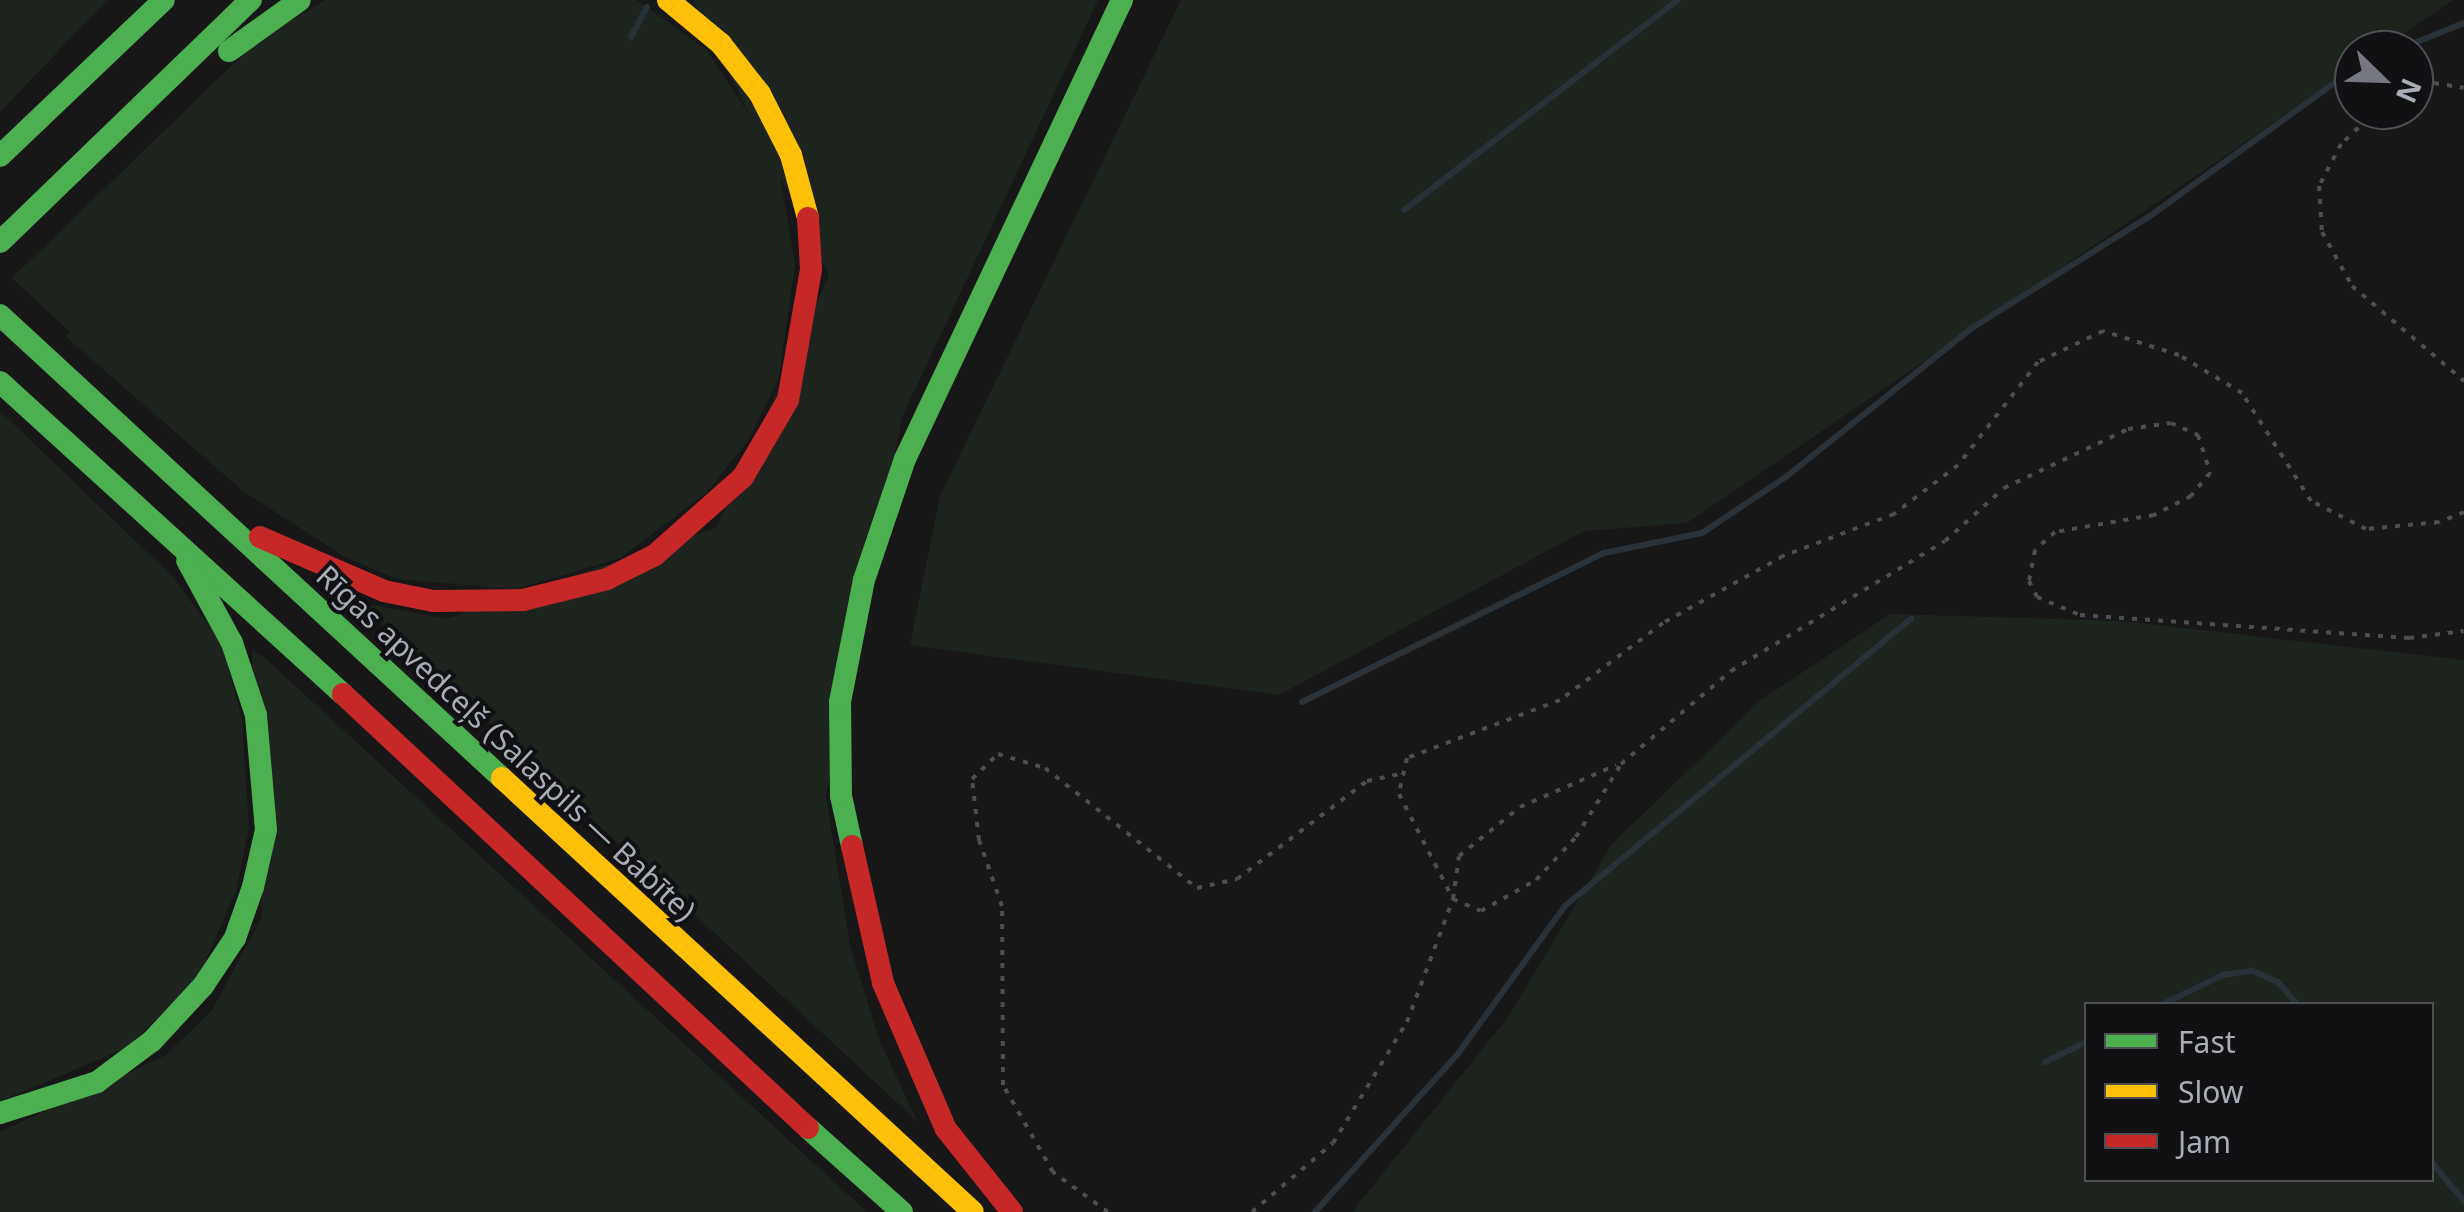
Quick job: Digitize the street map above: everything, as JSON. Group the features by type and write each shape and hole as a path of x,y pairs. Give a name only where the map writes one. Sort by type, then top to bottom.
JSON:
{"highway":[{"path":"89,72 134,0"},
{"path":"0,156 164,0"},
{"path":"0,242 251,0"},
{"path":"96,149 300,0"},
{"path":"217,514 344,578 432,601 482,604 568,592 607,579 681,536 743,477 781,413 798,366 808,304 810,226 801,183 768,106 722,44 668,0"},
{"path":"1012,1212 946,1130 883,983 841,796 840,702 864,580 905,459 1122,0"},
{"name":"Rīgas apvedceļš (Salaspils — Babīte)","path":"0,314 972,1212"},
{"path":"6,388 175,537 646,982 902,1212"},
{"path":"0,1114 97,1082 152,1041 203,986 235,938 253,887 266,830 256,715 232,643 175,537"}],"path":[{"path":"2434,83 2464,88"},
{"path":"2356,130 2341,144 2319,186 2322,232 2352,286 2464,381"},
{"path":"1621,764 1576,837 1536,880 1481,911 1453,899 1399,794 1408,758 1560,700 1663,623 1783,556 1894,514 1958,464 2038,362 2103,331 2180,354 2242,392 2311,501 2338,515 2366,529 2439,522 2464,512"},
{"path":"1252,1212 1333,1143 1407,1022 1453,899 1458,856 1520,807 1621,764 1731,671 1945,541 2004,488 2128,430 2171,423 2198,435 2210,474 2192,496 2154,515 2054,532 2036,550 2029,581 2036,597 2080,615 2409,638 2464,631"},
{"path":"1108,1212 1054,1172 1004,1086 1002,906 979,840 972,778 998,754 1045,768 1197,888 1238,879 1367,781 1404,773"}],"shaded area":[{"path":"0,0 107,0 0,112"},
{"path":"325,0 636,0 705,48 777,157 795,265 779,378 748,441 706,493 620,558 516,589 397,579 345,557 243,491 66,337 70,332 12,278 258,40"},
{"path":"693,0 1098,0 902,417 826,796 850,945 879,1039 917,1121 358,602 446,619 716,528 829,275"},
{"path":"1181,0 2453,0 2409,30 2334,30 2334,82 1687,523 1584,531 1279,695 910,645 940,496"},
{"path":"0,411 174,578 222,644 242,720 249,828 236,891 199,976 126,1048 0,1101"},
{"path":"1890,614 2122,621 2464,660 2464,1212 1352,1212 1508,1017 1612,844 1761,700"},
{"path":"252,649 867,1212 0,1212 0,1132 166,1055 212,1010 262,917"}],"waterway":[{"path":"1404,210 1678,0"},
{"path":"631,37 647,7"},
{"path":"2434,35 2464,23"},
{"path":"1302,702 1604,553 1702,533 1787,476 1972,328 2150,216 2334,83"},
{"path":"1315,1212 1457,1055 1565,906 1911,619"},
{"path":"2167,1002 2223,975 2253,971 2278,982 2295,1002"},
{"path":"2045,1062 2084,1043"},
{"path":"2434,1165 2464,1201"}],"traffic: fast":[{"path":"0,156 164,0"},
{"path":"0,242 251,0"},
{"path":"229,51 300,0"},
{"path":"852,846 841,796 840,702 864,580 905,459 1122,0"},
{"path":"0,315 502,778"},
{"path":"0,382 343,694"},
{"path":"0,1113 97,1082 152,1041 203,986 235,938 253,887 266,830 256,715 232,643 187,560"},
{"path":"808,1128 902,1212"}],"traffic: slow":[{"path":"668,0 721,44 760,94 791,155 808,218"},
{"path":"502,778 973,1212"}],"traffic: jam":[{"path":"260,537 384,591 433,601 523,600 607,579 655,555 743,477 788,400 811,269 808,218"},
{"path":"343,694 808,1128"},
{"path":"852,846 883,983 946,1129 1012,1212"}]}
